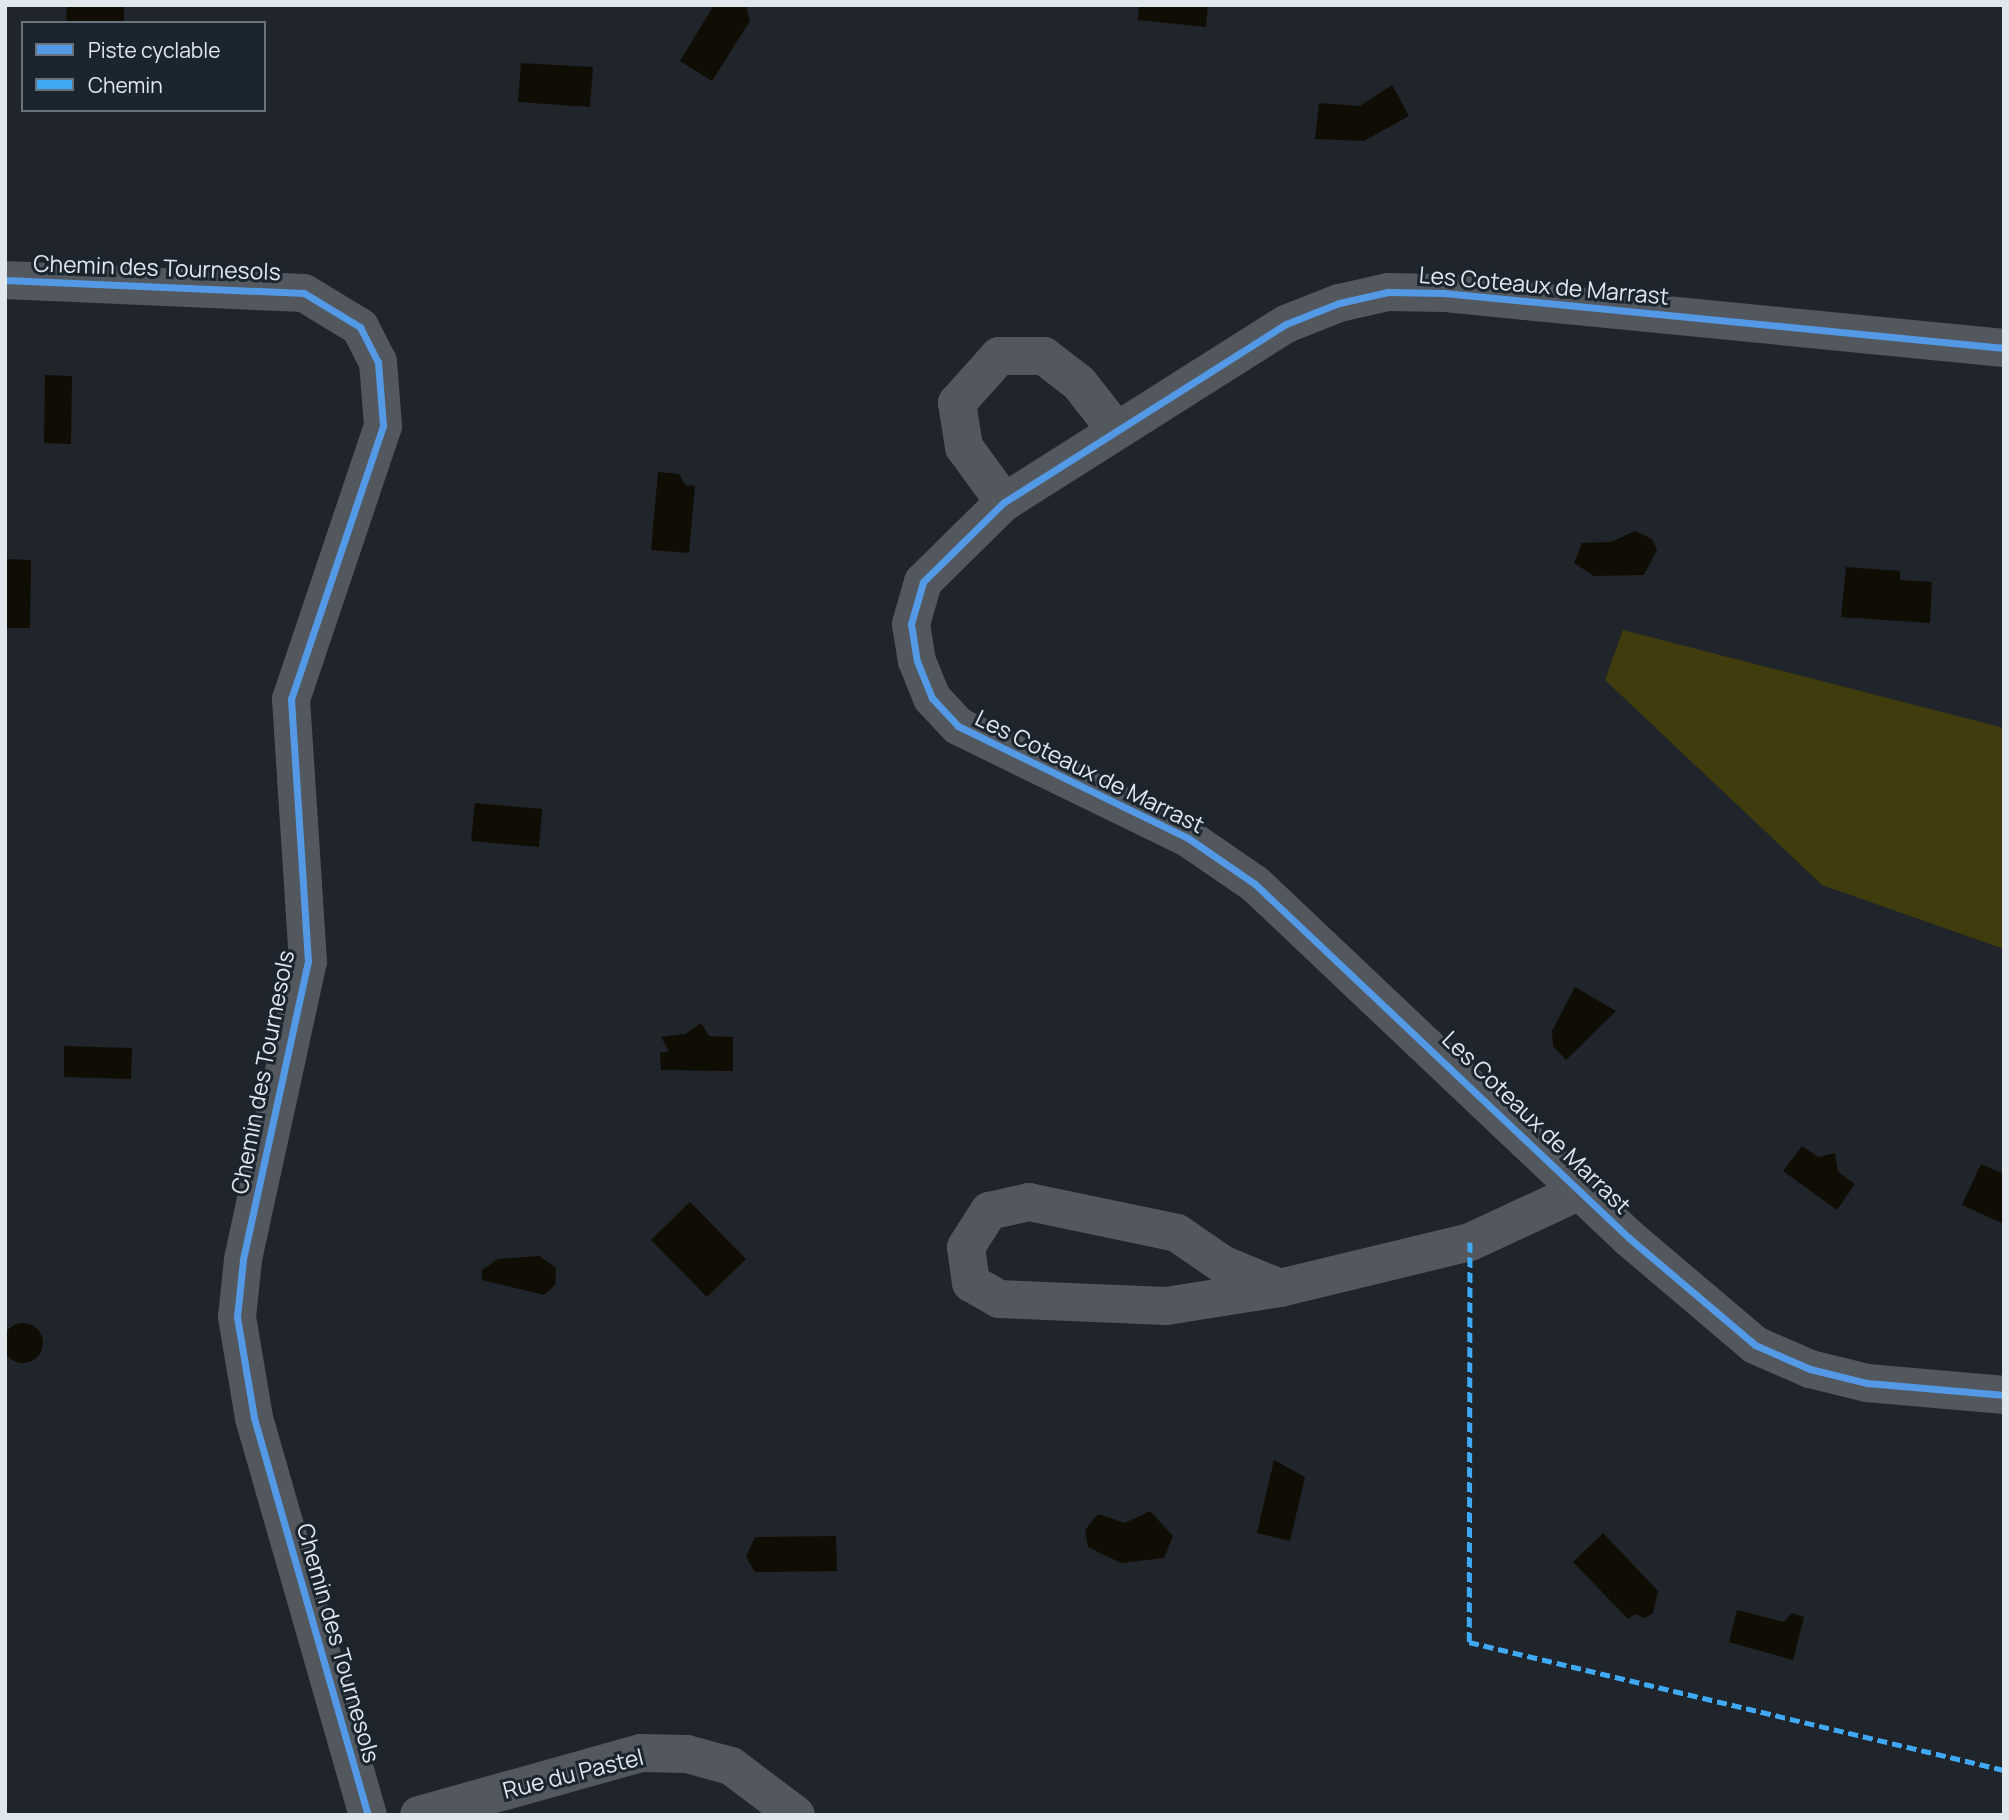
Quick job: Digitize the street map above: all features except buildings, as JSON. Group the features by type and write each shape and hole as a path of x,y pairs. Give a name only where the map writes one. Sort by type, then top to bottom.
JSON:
{"street":[{"name":"Chemin des Tournesols","path":"5,280 304,293 360,327 378,362 383,426 291,699 308,961 243,1260 237,1317 254,1418 368,1815"},
{"name":"Les Coteaux de Marrast","path":"2004,348 1388,292 1286,324 1004,502 923,582 912,624 917,661 932,698 958,726 993,748 1188,838 1255,884 1584,1189 1701,1304 1755,1345 1810,1369 1867,1383 2004,1395"},
{"path":"1004,502 964,447 957,403 999,356 1044,356 1079,383 1116,430"},
{"name":"Les Coteaux de Marrast","path":"1280,1288 1222,1264 1177,1233 1029,1202 989,1211 966,1247 971,1283 999,1299 1166,1306 1280,1288 1470,1242 1584,1189"},
{"name":"Rue du Pastel","path":"419,1815 640,1753 687,1754 731,1766 796,1815"}],"shaded area":[{"path":"67,5 124,6 124,21 66,21"},
{"path":"714,5 746,5 750,21 712,81 680,61"},
{"path":"1139,5 1208,5 1206,27 1138,20"},
{"path":"521,63 593,67 590,107 518,102"},
{"path":"1392,85 1409,116 1364,141 1315,139 1319,103 1360,106"},
{"path":"45,375 72,376 71,444 44,443"},
{"path":"658,472 679,474 685,485 695,486 689,553 651,550"},
{"path":"1635,531 1652,539 1657,550 1644,575 1594,576 1574,563 1582,543 1611,542"},
{"path":"5,559 31,560 30,628 5,628"},
{"path":"1846,567 1900,571 1900,580 1932,582 1930,623 1841,617"},
{"path":"1623,630 2004,728 2004,949 1822,885 1605,680"},
{"path":"475,803 542,809 539,847 471,841"},
{"path":"1575,987 1616,1011 1566,1060 1553,1046 1552,1031"},
{"path":"701,1023 709,1036 733,1037 733,1071 661,1070 660,1053 669,1051 661,1037 685,1034"},
{"path":"64,1046 132,1048 131,1079 64,1077"},
{"path":"1802,1146 1818,1157 1835,1153 1838,1172 1855,1184 1837,1210 1783,1171"},
{"path":"1981,1164 2004,1174 2004,1224 1962,1205"},
{"path":"690,1202 746,1259 707,1297 651,1240"},
{"path":"539,1256 556,1268 555,1285 544,1295 482,1280 482,1270 498,1259"},
{"path":"23,1323 31,1324 37,1329 42,1335 42,1351 37,1357 31,1362 23,1363 15,1362 9,1357 4,1351 3,1343 4,1335 9,1329 15,1324"},
{"path":"1274,1460 1305,1477 1290,1541 1257,1533"},
{"path":"1150,1511 1173,1536 1164,1558 1121,1563 1088,1547 1085,1530 1098,1514 1125,1523"},
{"path":"1603,1533 1658,1591 1653,1613 1645,1618 1635,1614 1628,1619 1573,1562"},
{"path":"836,1536 837,1571 755,1572 746,1557 755,1537"},
{"path":"1737,1610 1784,1622 1792,1613 1804,1617 1793,1660 1729,1642"}],"marked path":[{"path":"1470,1242 1469,1642 2004,1770"}],"cycle path":[{"path":"5,280 304,293 360,327 378,362 383,426 291,699 308,961 243,1260 237,1317 254,1418 368,1815"},
{"path":"2004,348 1444,293 1388,292 1339,303 1286,324 1004,502 923,582 911,624 917,661 932,698 958,726 1188,838 1255,884 1629,1238 1755,1345 1810,1369 1867,1383 2004,1395"}]}
